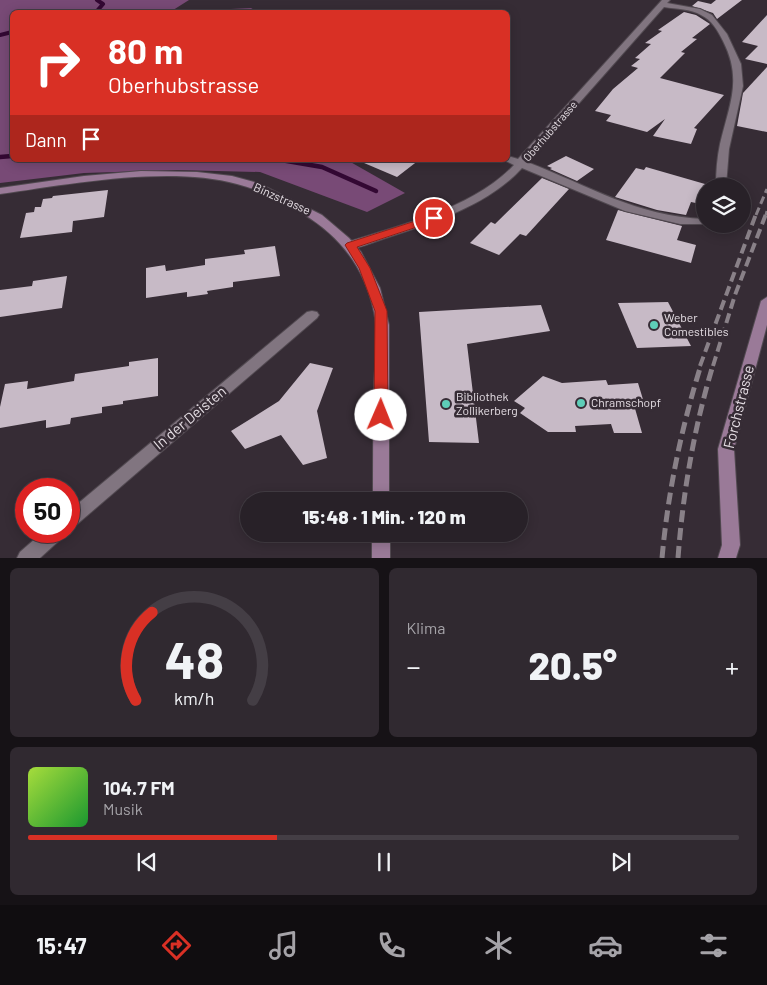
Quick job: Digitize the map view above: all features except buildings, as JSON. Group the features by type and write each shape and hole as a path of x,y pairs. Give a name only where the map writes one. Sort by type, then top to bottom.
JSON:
{"main road":[{"name":"Binzstrasse","path":"0,191 75,180 128,176 167,175 226,178 257,187 308,210 336,230 351,245 365,268 381,311 381,492"},
{"name":"Forchstrasse","path":"732,553 726,493 726,449 767,302"},
{"path":"381,542 381,558"}],"street":[{"name":"Oberhubstrasse","path":"351,245 448,212 484,193 507,178 522,164 551,128 665,3"},
{"path":"665,3 702,12 709,16 721,29 732,49 739,69 739,97 726,139 721,178"},
{"path":"510,160 635,211 681,221 696,222"},
{"name":"In der Deisten","path":"80,512 312,315"},
{"path":"26,558 43,543"}],"shaded area":[{"path":"0,0 189,0 173,10 10,10 10,162 351,162 405,193 367,212 260,172 177,170 84,173 0,183"},
{"path":"251,8 254,10 210,10"}],"waterway":[{"path":"97,0 103,4 98,10"},
{"path":"0,35 10,32"},
{"path":"0,157 10,156"},
{"path":"293,162 322,167 376,191"}],"railway":[{"path":"756,215 767,189"},
{"path":"766,215 767,211"},
{"path":"700,366 756,214"},
{"path":"713,366 735,295 766,214"},
{"path":"662,558 676,461 701,365"},
{"path":"678,558 690,460 700,412 713,365"}],"place":[{"name":"Weber Comestibles","path":"654,325"},
{"name":"Chramschopf","path":"581,403"},
{"name":"Bibliothek Zollikerberg","path":"446,404"}],"route":[{"path":"381,415 381,311 365,268 351,245 434,218"}]}
